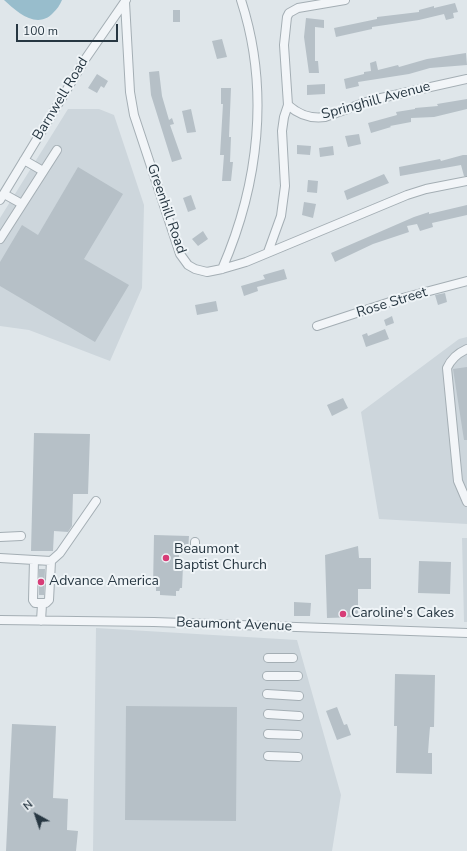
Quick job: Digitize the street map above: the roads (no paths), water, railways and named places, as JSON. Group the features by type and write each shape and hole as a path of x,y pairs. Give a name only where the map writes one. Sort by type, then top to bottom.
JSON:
{"street":[{"path":"115,0 118,9"},
{"path":"222,269 242,219 257,141 257,87 255,60 241,0"},
{"path":"268,252 283,205 285,186 282,131 288,105 284,45 287,17 298,8 344,0"},
{"name":"Barnwell Road","path":"2,197 86,58 118,9 125,1"},
{"name":"Greenhill Road","path":"125,1 129,77 134,115 180,254 188,265 202,271 222,269 246,262 406,195 426,189 467,181"},
{"name":"Springhill Avenue","path":"288,105 294,110 309,117 325,117 372,100 467,79"},
{"path":"0,239 57,150"},
{"path":"24,160 43,171"},
{"path":"2,197 22,204"},
{"name":"Rose Street","path":"317,326 400,299 467,281"},
{"path":"467,349 450,361 447,368 458,481 467,502"},
{"path":"0,558 51,561 60,553 96,501"},
{"path":"0,537 21,536"},
{"path":"34,560 33,600 35,603 42,604 49,600 51,561"},
{"path":"41,621 42,604"},
{"name":"Beaumont Avenue","path":"0,620 162,622 467,633"},
{"path":"268,658 293,658"},
{"path":"267,676 298,676"},
{"path":"268,694 299,696"},
{"path":"268,714 299,716"},
{"path":"268,734 298,735"},
{"path":"268,756 298,756"}],"water":[{"path":"4,0 62,0 53,13 47,18 34,20 21,14"}],"place":[{"name":"Beaumont Baptist Church","path":"166,558"},
{"name":"Advance America","path":"41,582"},
{"name":"Caroline's Cakes","path":"343,614"}]}
